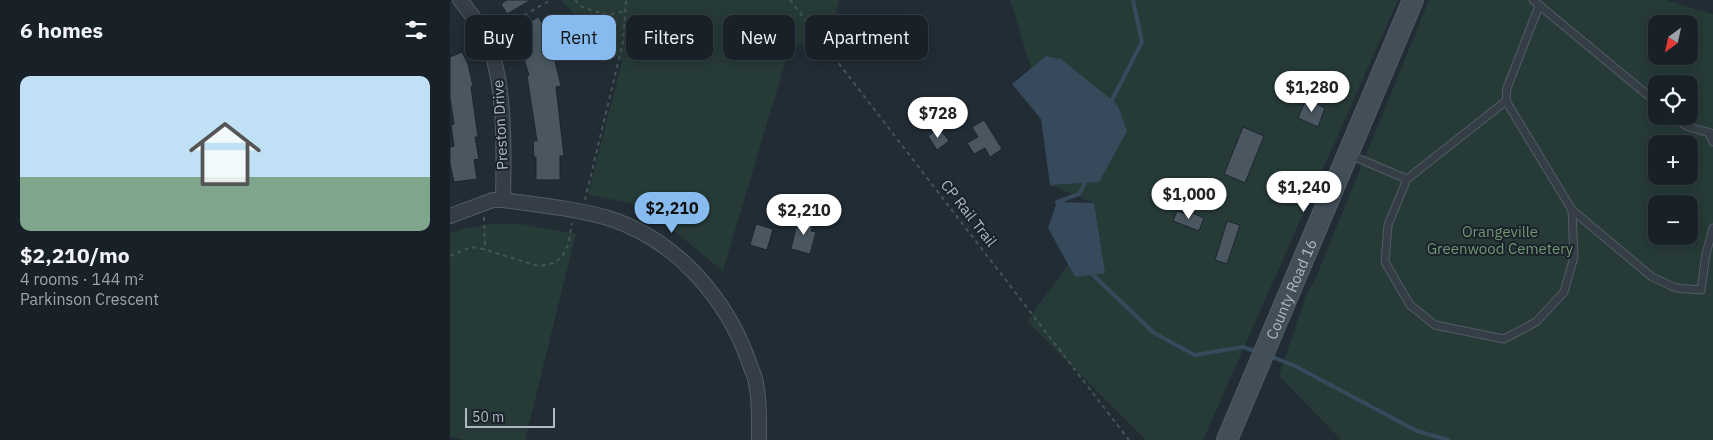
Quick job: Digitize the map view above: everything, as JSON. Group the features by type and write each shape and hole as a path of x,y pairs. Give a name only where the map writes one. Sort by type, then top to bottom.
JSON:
{"main road":[{"name":"County Road 16","path":"1227,440 1413,0"}],"street":[{"name":"Preston Drive","path":"460,0 471,15"},
{"name":"Preston Drive","path":"494,60 498,71 503,200"},
{"path":"450,216 493,200 503,200 608,218 633,228 662,244 690,268 710,291 731,321 743,346 756,383 760,411 759,440"}],"lane":[{"path":"1533,0 1648,95"},
{"path":"1540,6 1507,88 1506,101 1572,210 1652,277 1676,288 1701,290 1706,254 1713,228"},
{"path":"1506,101 1407,179 1388,225 1386,262 1410,305 1435,325 1504,338 1536,322 1564,292 1574,257 1572,210"},
{"path":"1685,125 1711,133 1713,142"},
{"path":"1348,154 1407,179"}],"path":[{"path":"525,15 551,0"},
{"path":"575,0 582,8 606,15 625,11"},
{"path":"450,256 471,247 538,266 554,263 564,255 578,212 623,42 626,0"},
{"name":"CP Rail Trail","path":"790,0 1129,440"},
{"path":"481,204 485,224 485,250"}],"green space":[{"path":"561,0 839,0 836,15 805,15 805,45 798,45 795,47 795,15 723,15 723,60 786,60 723,271 674,231 630,203 588,195 622,61 616,58 616,15 575,15"},
{"path":"1010,0 1398,0 1203,440 1146,440 1027,321 1068,265 1075,277 1094,203 1050,185 1099,182 1118,106 1061,59 1046,56 1031,68"},
{"name":"Orangeville Greenwood Cemetery","path":"1429,0 1666,0 1713,14 1713,440 1341,440 1279,376 1307,292 1314,282"},
{"path":"493,224 521,224 576,234 525,440 463,440 450,436 450,233 465,228"}],"water":[{"path":"1046,56 1061,59 1118,106 1127,131 1099,182 1050,185 1041,119 1012,84"},
{"path":"1057,202 1094,203 1105,273 1075,277 1048,228"}],"building":[{"path":"507,0 531,0 507,14 501,4"},
{"path":"539,17 542,24 542,60 555,60 561,86 556,87 564,156 560,156 560,180 536,180 536,157 534,158 533,141 537,141 527,76 529,75 524,60 532,60 532,20"},
{"path":"462,52 468,64 473,86 471,87 478,137 475,137 479,159 474,160 477,179 454,182 450,164 450,147 454,146 451,125 454,124 450,98 450,57"},
{"path":"1306,99 1325,108 1318,127 1298,118"},
{"path":"984,120 1002,149 990,157 985,148 974,154 967,143 978,137 972,127"},
{"path":"1243,127 1264,136 1245,183 1224,174"},
{"path":"939,128 949,141 937,150 928,136"},
{"path":"1177,211 1191,216 1192,213 1204,218 1199,231 1173,221"},
{"path":"799,216 814,219 811,231 816,232 810,254 791,249"},
{"path":"1227,221 1240,225 1227,264 1215,260"},
{"path":"756,224 773,229 767,250 750,245"}],"waterway":[{"path":"1112,100 1142,42 1133,0"},
{"path":"1057,202 1079,194 1085,183"},
{"path":"1093,275 1154,333 1195,355 1243,347 1258,352"},
{"path":"1270,356 1295,366 1417,431 1448,440"}]}
